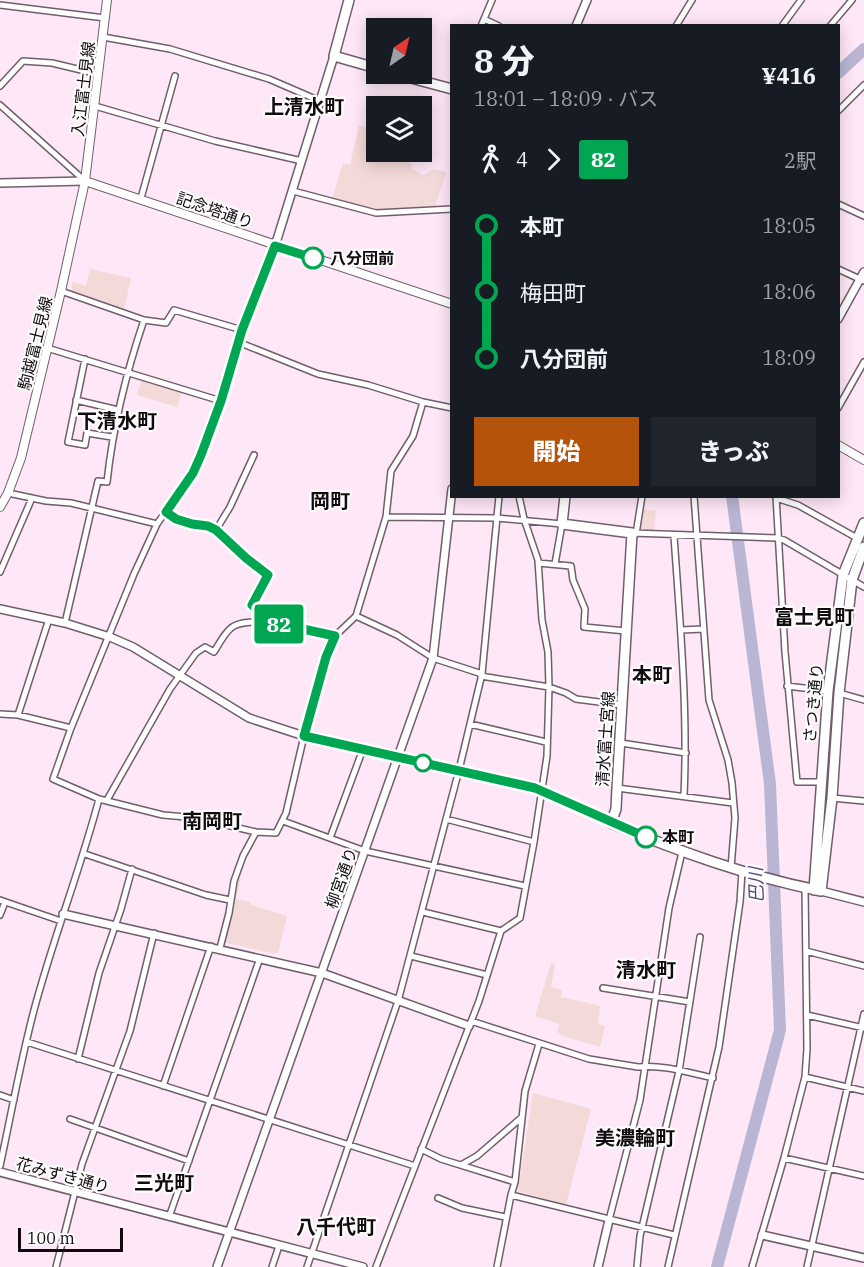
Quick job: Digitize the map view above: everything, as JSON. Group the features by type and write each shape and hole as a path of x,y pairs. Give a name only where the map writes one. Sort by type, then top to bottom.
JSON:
{"main road":[{"name":"入江富士見線","path":"85,181 107,0"},
{"path":"349,0 334,56 366,65"},
{"path":"432,84 450,88"},
{"name":"記念塔通り","path":"85,181 450,303"},
{"name":"駒越富士見線","path":"0,507 8,493 21,458 85,181"},
{"path":"840,446 864,460"},
{"path":"565,498 562,524 634,533"},
{"name":"さつき通り","path":"810,889 828,691 843,575 864,523"},
{"name":"清水富士宮線","path":"611,823 615,809 621,743 626,631 634,533"},
{"name":"さつき通り","path":"810,889 832,794 839,693 852,580 864,547"},
{"path":"828,691 839,693"},
{"path":"821,786 832,794"},
{"path":"611,823 682,852 743,872 810,889"}],"street":[{"path":"482,24 492,0"},
{"path":"577,24 587,0"},
{"path":"677,24 692,0"},
{"path":"783,24 801,0"},
{"path":"832,24 852,0"},
{"path":"0,5 105,18"},
{"path":"484,19 495,24"},
{"path":"103,37 170,49 269,79 320,101"},
{"path":"334,56 275,246 242,330 221,401 193,473 157,524 134,574 71,728 53,779 99,798 163,815 211,820 256,832 276,833 286,813 326,657 335,636 356,616 386,517 391,471 413,436 423,402"},
{"path":"0,86 23,61 52,63 98,74"},
{"path":"141,198 175,76"},
{"path":"840,109 864,85"},
{"path":"0,105 85,181"},
{"path":"95,106 215,141 302,161"},
{"name":"記念塔通り","path":"0,183 85,181"},
{"path":"293,191 376,213 450,209"},
{"path":"840,205 864,216"},
{"path":"840,270 863,277 840,316"},
{"path":"61,291 144,320 166,323 174,310 242,330"},
{"path":"65,623 98,481 107,482 112,437 118,410 127,372 144,320"},
{"path":"238,342 318,374 450,408"},
{"path":"47,348 221,401"},
{"path":"85,359 68,442 85,445 87,433 112,437"},
{"path":"840,404 864,362"},
{"path":"76,400 118,410"},
{"path":"216,530 254,455"},
{"path":"8,493 71,503 157,524"},
{"path":"0,573 33,498"},
{"name":"柳宮通り","path":"217,1267 433,658 451,498"},
{"path":"307,1267 398,1001 459,770 482,675 499,498"},
{"path":"376,1267 470,1023 501,931 520,918 547,756 549,687 548,652 542,620 538,563 519,498"},
{"path":"642,498 634,533 777,538 864,587"},
{"path":"694,498 709,700 728,760 735,818 731,868"},
{"path":"776,498 777,538 797,782 821,786"},
{"path":"779,498 798,505 857,538"},
{"path":"166,512 176,519 216,530 268,575 252,605 271,622"},
{"path":"386,517 524,519 562,524 555,564"},
{"path":"674,536 686,753 684,796"},
{"path":"538,563 571,566 573,580 585,609 584,627 626,631"},
{"path":"0,609 65,623 133,647 249,718 304,736 542,790 611,823"},
{"path":"356,616 397,635 433,658 482,675 549,687 576,699 622,705"},
{"path":"18,715 49,619"},
{"path":"107,800 179,676 196,653 205,647 214,652 232,626 271,622 335,636"},
{"path":"681,630 703,629"},
{"path":"788,686 828,691"},
{"path":"839,693 864,700"},
{"path":"0,714 18,715 71,728"},
{"path":"470,724 546,742"},
{"path":"621,743 686,753"},
{"path":"330,838 363,749"},
{"path":"617,788 733,802"},
{"path":"832,794 864,801"},
{"path":"0,1166 27,1042 62,918 85,854 99,798"},
{"path":"446,819 534,842"},
{"path":"283,821 365,851 525,886"},
{"path":"220,948 229,914 230,900 243,856 256,832"},
{"path":"598,1267 640,1100 654,996 669,908 682,852"},
{"path":"85,854 207,895 230,900"},
{"path":"78,1059 99,973 116,926 132,869"},
{"path":"668,1267 713,1078 729,987 743,872"},
{"path":"752,1267 805,1077 806,951 810,889 864,902"},
{"path":"0,915 2,901 62,918 154,933 220,948 322,973 398,1001 589,1059 680,1071 713,1078"},
{"path":"423,912 501,931"},
{"path":"56,1267 82,1164 130,1031 154,933"},
{"path":"638,1267 642,1227 680,1071 700,937"},
{"path":"164,1086 211,946"},
{"path":"806,951 864,966"},
{"path":"411,956 487,975"},
{"path":"169,1217 260,958"},
{"path":"603,988 690,1002"},
{"path":"807,1267 864,1014"},
{"path":"807,1015 862,1028"},
{"path":"27,1042 415,1166"},
{"path":"497,1267 505,1217 515,1182 525,1092 539,1044"},
{"path":"805,1077 864,1091"},
{"path":"0,1095 14,1100"},
{"path":"461,1166 477,1156 521,1118"},
{"path":"70,1119 189,1161"},
{"path":"421,1149 441,1159 515,1182"},
{"path":"784,1158 864,1176"},
{"name":"花みずき通り","path":"0,1172 363,1267"},
{"path":"511,1195 675,1235"},
{"path":"438,1198 462,1208 505,1217"},
{"path":"762,1235 864,1258"},
{"path":"272,1267 279,1246"}],"shaded area":[{"path":"359,126 366,127 366,162 405,162 412,164 411,169 424,175 434,169 446,172 435,206 379,210 332,199 343,163 350,165"},
{"path":"90,269 131,278 124,310 73,292 71,288 73,282 86,286"},
{"path":"142,379 182,391 177,407 137,395"},
{"path":"643,509 656,511 654,531 640,531"},
{"path":"237,877 241,878 236,899 251,902 251,905 287,916 278,953 223,942"},
{"path":"551,963 555,964 551,987 562,990 561,997 600,1006 598,1024 605,1026 600,1047 566,1037 557,1032 559,1024 535,1016"},
{"path":"533,1093 591,1109 566,1205 518,1191"}],"waterway":[{"name":"巴川","path":"840,71 864,49"},
{"name":"巴川","path":"717,1267 780,1030 770,784 732,498"}],"bus line":[{"name":"82","path":"313,258 275,246 242,330 221,401 201,455 193,473 166,512 176,519 216,530 268,575 252,605 271,622 335,636 326,657 304,736 542,790 646,837"}],"place":[{"name":"八分団前","path":"313,258"},
{"name":"本町","path":"646,837"}],"district":[{"name":"上清水町","path":"304,106"},
{"name":"下清水町","path":"117,420"},
{"name":"岡町","path":"330,500"},
{"name":"富士見町","path":"814,616"},
{"name":"本町","path":"652,674"},
{"name":"南岡町","path":"212,820"},
{"name":"清水町","path":"646,969"},
{"name":"美濃輪町","path":"635,1137"},
{"name":"三光町","path":"164,1182"},
{"name":"八千代町","path":"336,1226"}]}
